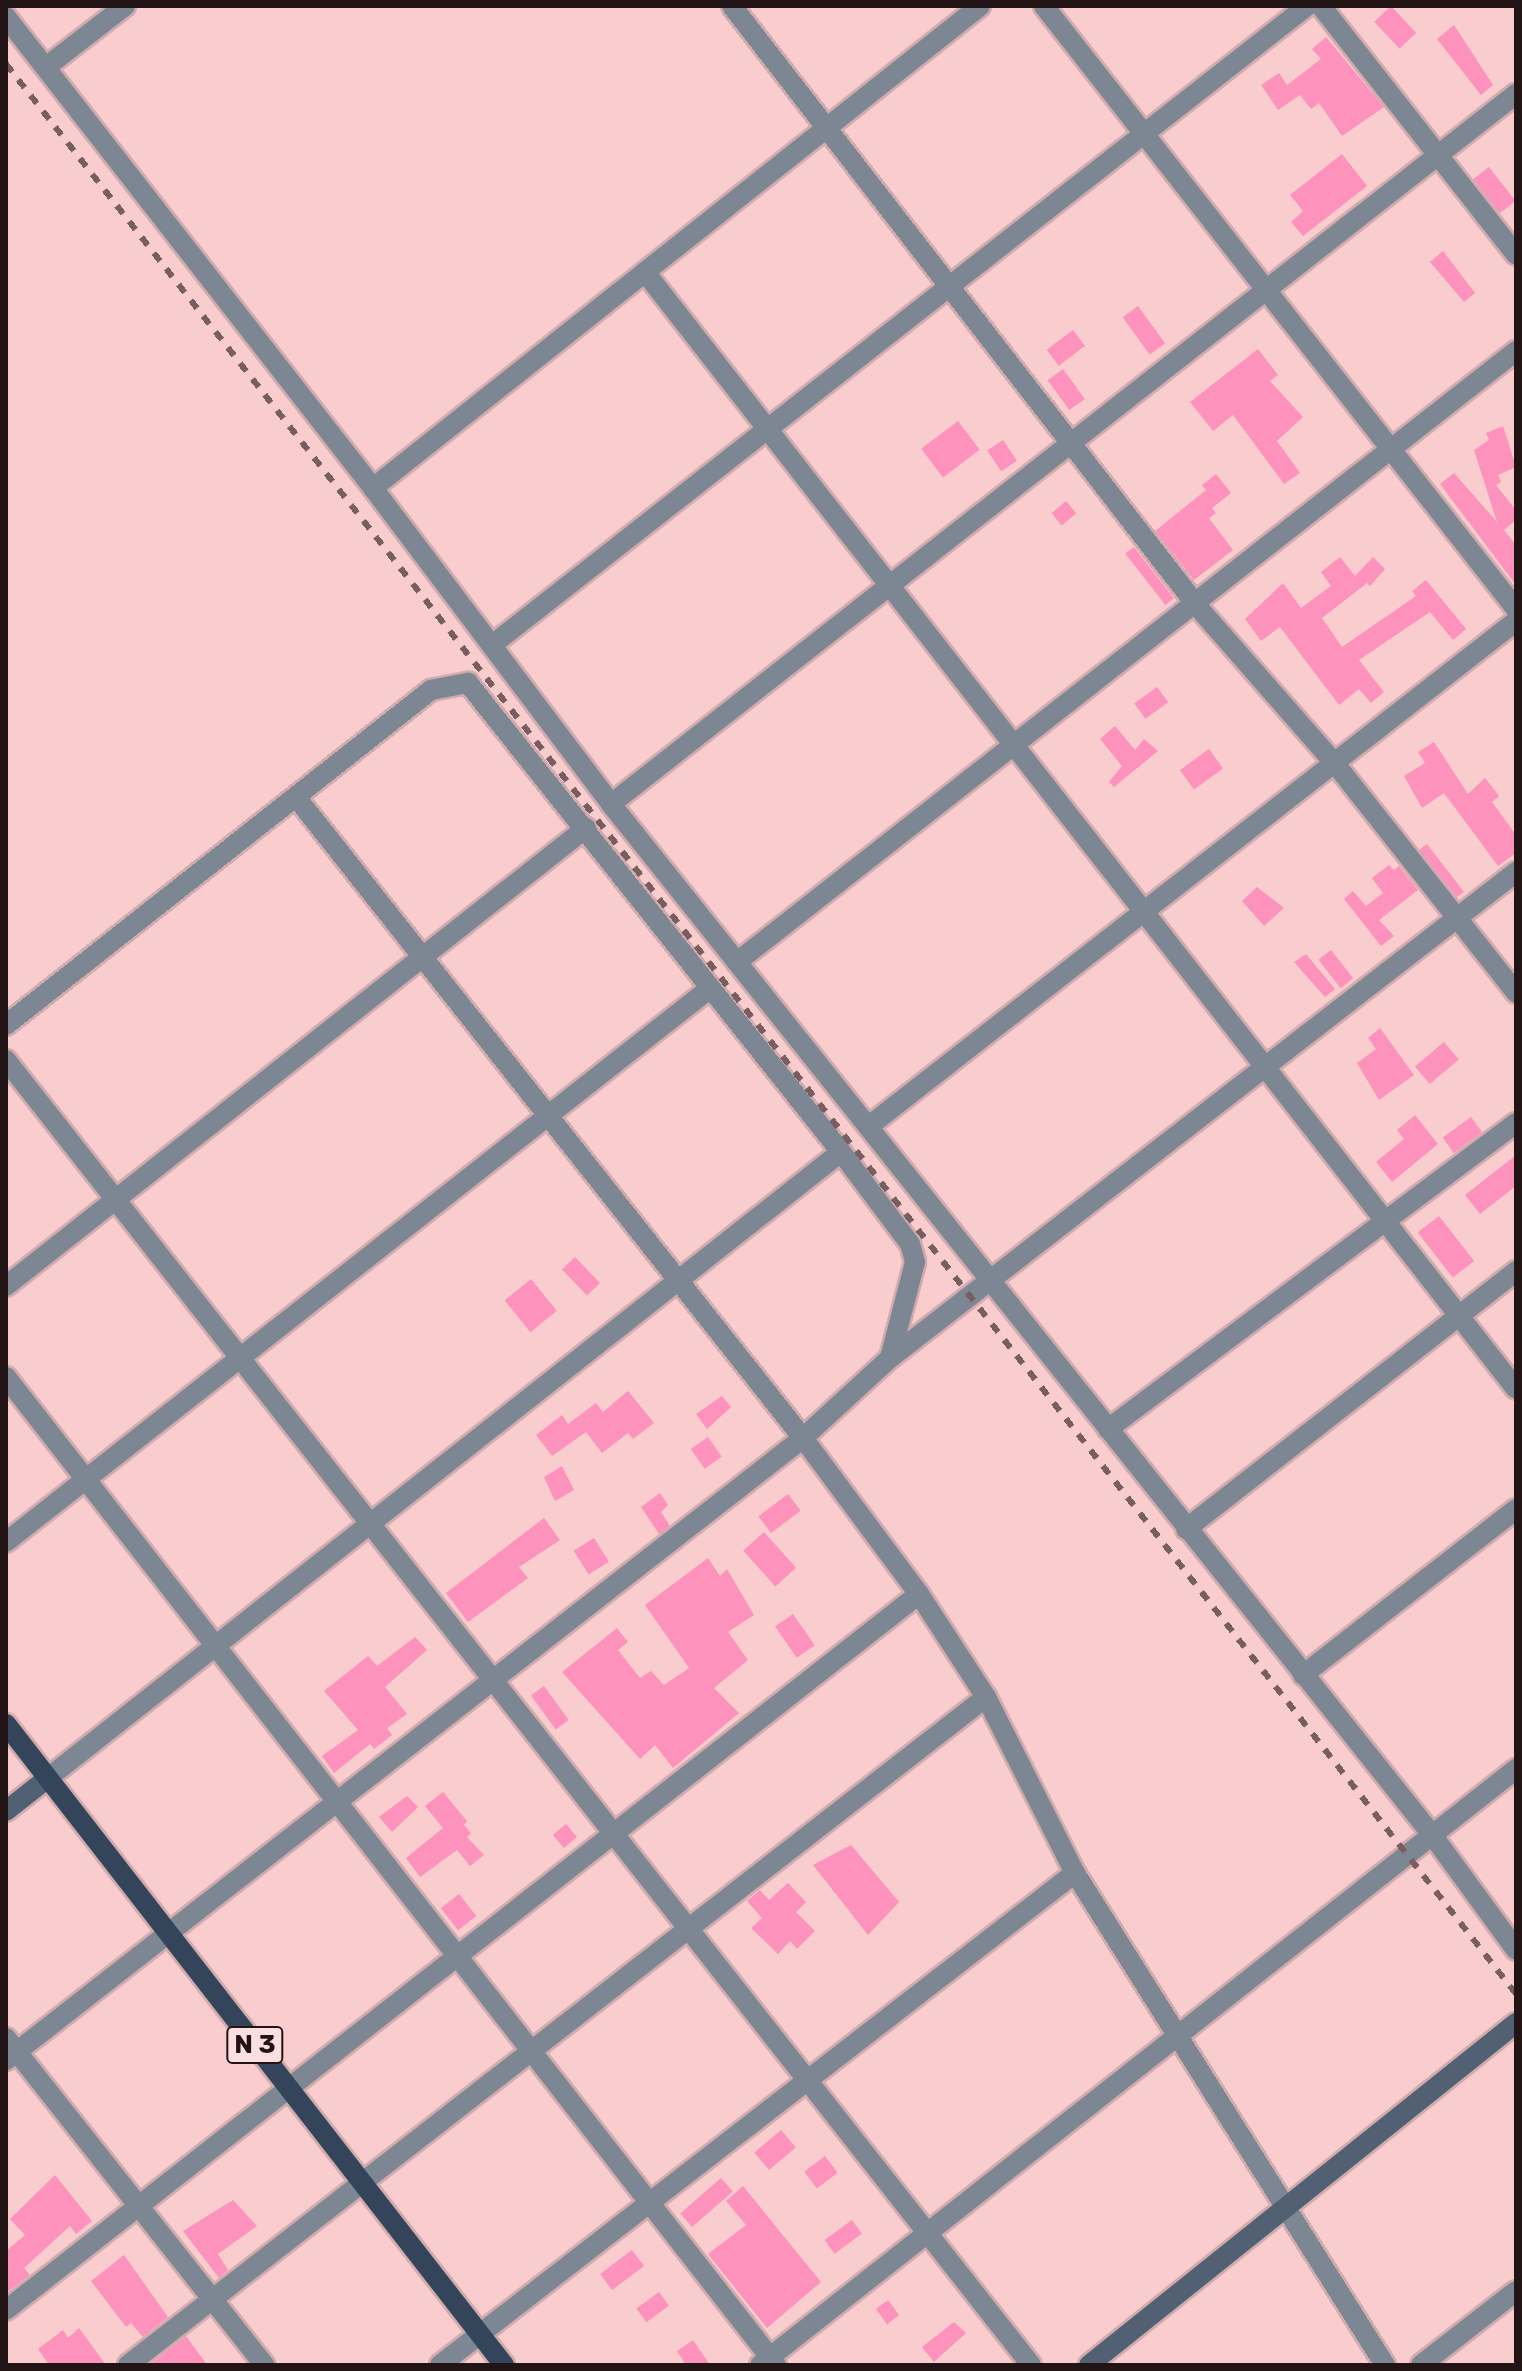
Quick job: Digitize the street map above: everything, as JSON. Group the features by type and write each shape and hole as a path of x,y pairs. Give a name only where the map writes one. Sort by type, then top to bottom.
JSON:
{"main road":[{"name":"N 3","path":"6,1724 504,2365"}],"street":[{"path":"46,67 125,6"},
{"path":"732,6 1197,606 1337,766 1516,993"},
{"path":"373,488 828,130 980,6"},
{"path":"1044,6 1516,609"},
{"path":"492,645 952,289 1307,6"},
{"path":"1321,6 1516,255"},
{"path":"6,17 373,488 611,804 1433,1836 1516,1950"},
{"path":"611,804 1073,446 1516,94"},
{"path":"645,272 1516,1389"},
{"path":"737,962 1197,606 1516,351"},
{"path":"869,1126 1337,766 1516,621"},
{"path":"6,1025 431,690 468,683 586,828 910,1244 915,1262 890,1358"},
{"path":"296,797 803,1438 919,1594 986,1697 1075,1873 1385,2365"},
{"path":"6,1286 586,828"},
{"path":"264,2365 139,2206 10,2050 168,1933 803,1438 890,1358 1516,872"},
{"path":"6,1542 550,1118 709,989"},
{"path":"6,1060 616,1832 1031,2365"},
{"path":"1108,1429 1387,1223 1516,1123"},
{"path":"6,1811 841,1152"},
{"path":"1186,1529 1516,1271"},
{"path":"6,1377 459,1955 769,2362 1516,1769"},
{"path":"1303,1675 1516,1509"},
{"path":"6,2310 919,1594"},
{"path":"128,2365 986,1697"},
{"path":"440,2365 1075,1873"},
{"path":"1089,2365 1516,2023"},
{"path":"1421,2365 1516,2291"}],"building":[{"path":"1391,6 1416,33 1399,49 1374,22"},
{"path":"1454,25 1493,85 1481,95 1437,39"},
{"path":"1326,37 1384,107 1342,136 1319,103 1311,109 1300,95 1278,110 1261,85 1279,73 1287,85 1321,59 1312,49"},
{"path":"1342,154 1367,186 1303,236 1291,222 1303,211 1290,195"},
{"path":"1489,167 1515,201 1500,213 1473,179"},
{"path":"1443,251 1475,293 1464,302 1430,262"},
{"path":"1138,306 1165,343 1150,354 1123,317"},
{"path":"1073,330 1085,346 1059,366 1047,350"},
{"path":"1258,349 1278,375 1270,381 1303,417 1277,441 1300,473 1284,484 1233,415 1213,431 1190,402"},
{"path":"1063,369 1085,399 1069,410 1048,380"},
{"path":"958,421 980,450 943,477 921,449"},
{"path":"1503,426 1516,467 1498,475 1501,482 1496,485 1516,510 1516,520 1504,530 1516,545 1516,585 1440,484 1454,473 1497,522 1474,450 1489,440 1486,433"},
{"path":"1003,440 1017,461 1001,471 987,451"},
{"path":"1216,474 1231,493 1212,508 1216,513 1209,518 1233,550 1194,580 1155,531 1206,490 1202,485"},
{"path":"1066,501 1076,513 1062,525 1051,513"},
{"path":"1134,547 1174,598 1165,605 1125,554"},
{"path":"1340,557 1355,576 1373,557 1385,569 1370,586 1367,583 1322,618 1342,647 1416,596 1412,591 1426,580 1466,629 1453,640 1430,612 1359,660 1384,692 1371,703 1359,689 1339,705 1280,627 1261,641 1245,619 1283,583 1301,608 1331,586 1321,572"},
{"path":"1157,687 1168,702 1146,719 1134,703"},
{"path":"1115,726 1135,750 1144,739 1158,751 1114,787 1109,782 1122,766 1100,739"},
{"path":"1434,742 1468,794 1485,778 1499,796 1492,802 1516,835 1516,853 1498,866 1444,793 1422,808 1404,776 1425,763 1418,752"},
{"path":"1209,749 1223,768 1194,790 1180,770"},
{"path":"1427,844 1464,892 1457,897 1419,850"},
{"path":"1389,865 1394,870 1399,866 1418,890 1379,920 1394,936 1381,946 1344,899 1353,891 1366,906 1383,893 1372,878"},
{"path":"1257,887 1284,908 1264,926 1242,901"},
{"path":"1331,950 1353,978 1341,988 1318,960"},
{"path":"1306,954 1335,989 1325,997 1294,962"},
{"path":"1380,1028 1414,1075 1379,1100 1357,1063 1376,1049 1368,1038"},
{"path":"1444,1042 1459,1060 1430,1084 1415,1066"},
{"path":"1415,1115 1438,1144 1392,1182 1376,1162 1404,1139 1397,1130"},
{"path":"1471,1117 1482,1132 1454,1153 1443,1138"},
{"path":"1516,1155 1516,1186 1480,1214 1465,1195"},
{"path":"1439,1216 1474,1261 1453,1278 1418,1233"},
{"path":"575,1257 600,1283 587,1295 562,1270"},
{"path":"531,1279 557,1311 530,1332 505,1300"},
{"path":"628,1391 654,1423 633,1439 628,1433 602,1453 586,1432 552,1456 536,1435 562,1415 568,1424 596,1403 603,1412"},
{"path":"722,1396 731,1407 707,1429 696,1414"},
{"path":"708,1437 722,1457 705,1469 691,1449"},
{"path":"562,1466 574,1490 555,1501 544,1477"},
{"path":"660,1493 668,1505 661,1512 670,1526 659,1534 641,1507"},
{"path":"788,1494 801,1511 771,1533 758,1516"},
{"path":"544,1518 560,1540 519,1567 528,1578 468,1622 446,1593"},
{"path":"764,1532 796,1568 775,1586 743,1551"},
{"path":"594,1538 609,1562 588,1574 574,1551"},
{"path":"708,1558 720,1576 727,1569 754,1615 728,1632 748,1660 714,1688 739,1713 673,1768 655,1745 640,1759 562,1672 617,1628 628,1642 618,1650 640,1678 651,1671 664,1685 689,1668 645,1605"},
{"path":"793,1614 815,1645 797,1658 775,1627"},
{"path":"415,1637 427,1650 385,1687 407,1714 387,1728 392,1735 374,1749 370,1744 334,1773 322,1756 358,1730 324,1691 368,1656 377,1666"},
{"path":"544,1686 569,1720 556,1729 531,1695"},
{"path":"443,1792 467,1821 464,1825 471,1833 467,1837 484,1855 470,1866 457,1850 420,1877 406,1858 443,1828 425,1806"},
{"path":"407,1796 418,1807 392,1832 379,1817"},
{"path":"566,1824 577,1837 564,1848 553,1835"},
{"path":"851,1845 899,1902 868,1935 813,1865"},
{"path":"788,1883 806,1902 796,1912 815,1931 797,1949 790,1941 778,1954 751,1928 762,1918 747,1901 760,1890 769,1900"},
{"path":"459,1894 476,1916 458,1930 441,1908"},
{"path":"781,2130 796,2148 769,2170 754,2152"},
{"path":"825,2156 838,2173 817,2188 804,2172"},
{"path":"55,2175 92,2221 76,2234 70,2226 24,2268 30,2275 6,2293 6,2251 25,2235 10,2219"},
{"path":"721,2178 733,2192 692,2227 680,2213"},
{"path":"743,2186 821,2282 767,2328 708,2254 746,2225 726,2201"},
{"path":"233,2200 257,2226 218,2254 228,2270 219,2278 183,2231"},
{"path":"852,2220 862,2234 834,2254 824,2240"},
{"path":"632,2250 644,2266 612,2290 600,2274"},
{"path":"124,2255 168,2317 143,2337 131,2323 126,2327 91,2281"},
{"path":"659,2292 669,2306 646,2322 636,2308"},
{"path":"888,2300 899,2315 887,2324 876,2309"},
{"path":"954,2322 966,2333 934,2362 922,2347"},
{"path":"79,2328 106,2365 49,2365 38,2349 63,2330 68,2338"},
{"path":"186,2336 207,2365 150,2365 167,2351"},
{"path":"693,2340 710,2365 686,2365 677,2351"}],"railway":[{"path":"6,64 1516,1994"}]}
